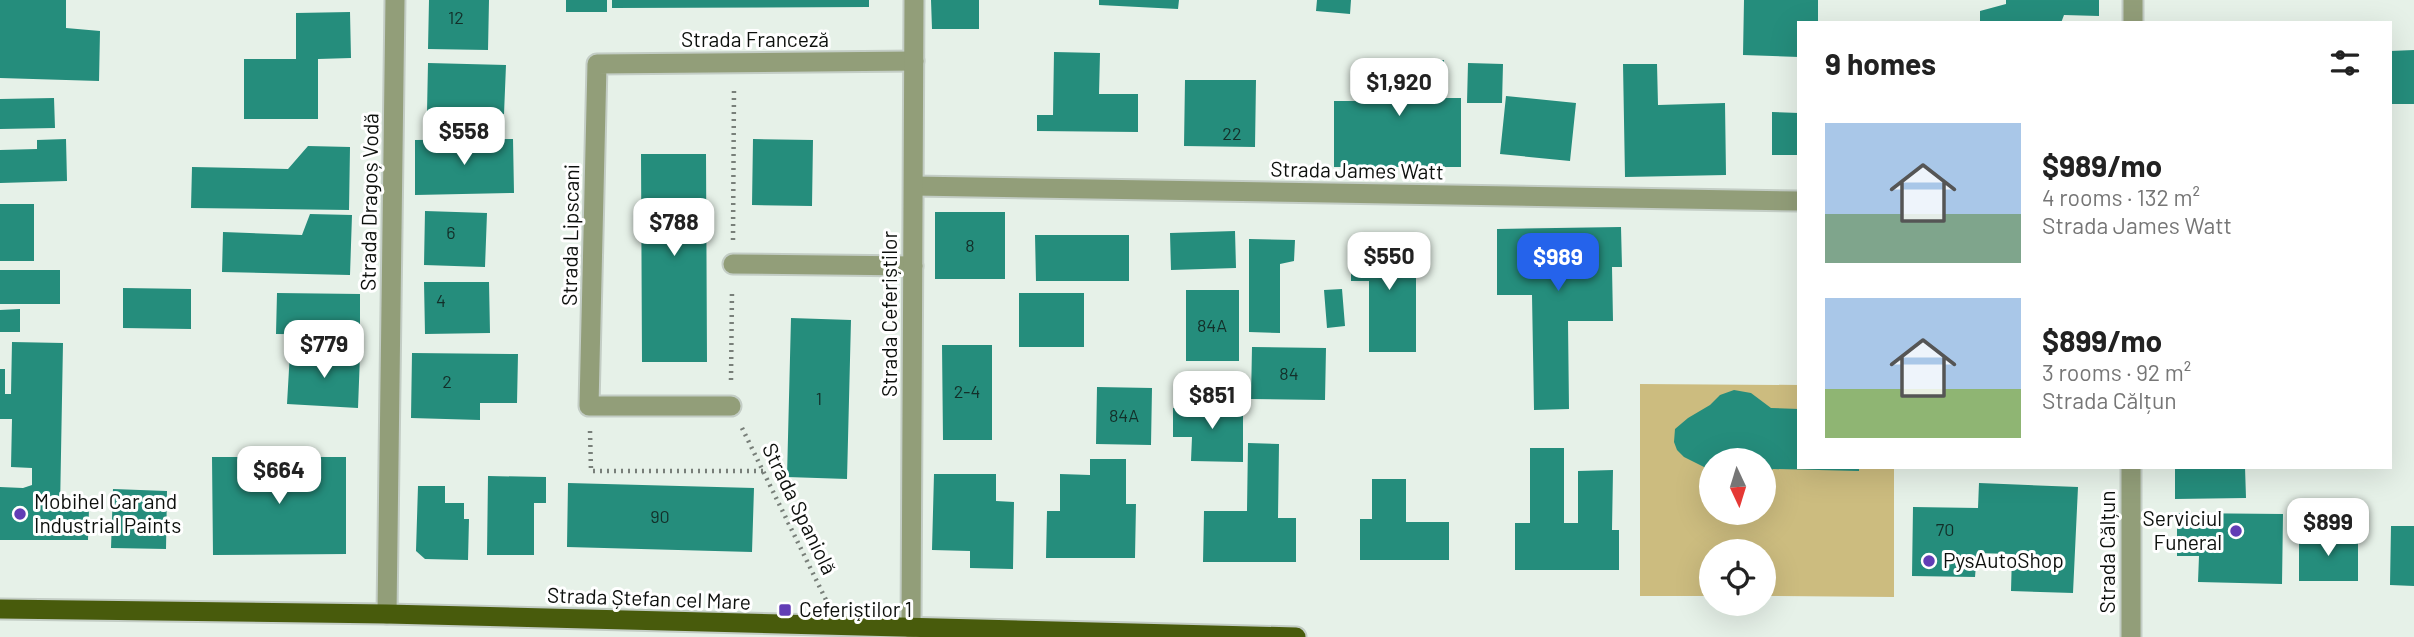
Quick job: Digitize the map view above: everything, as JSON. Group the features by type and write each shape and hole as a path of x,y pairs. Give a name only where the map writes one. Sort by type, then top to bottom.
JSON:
{"main road":[{"name":"Strada Ștefan cel Mare","path":"0,608 387,614 911,628 1021,634 1296,637"}],"street":[{"name":"Strada Dragoș Vodă","path":"387,614 395,0"},
{"name":"Strada Ceferiștilor","path":"911,628 914,0"},
{"path":"2133,0 2133,21"},
{"name":"Strada Franceză","path":"597,64 914,61"},
{"name":"Strada Lipscani","path":"589,406 597,64"},
{"name":"Strada James Watt","path":"914,186 1797,201"},
{"path":"733,264 913,266"},
{"path":"589,406 731,406"},
{"name":"Strada Călțun","path":"2131,469 2131,637"}],"path":[{"path":"589,406 591,471 763,471"},
{"name":"Strada Spaniolă","path":"731,406 839,627"}],"shaded area":[{"path":"1640,384 1797,385 1797,469 1894,469 1894,597 1776,596 1776,539 1699,539 1699,596 1640,596"}],"building":[{"path":"0,0 66,0 66,28 100,31 99,81 0,78"},
{"path":"429,0 489,0 488,50 428,49"},
{"path":"566,0 607,0 607,12 566,12"},
{"path":"612,0 869,0 869,7 612,8"},
{"path":"931,0 979,0 979,29 932,29"},
{"path":"1099,0 1179,0 1178,9 1099,5"},
{"path":"1317,0 1351,0 1350,14 1316,11"},
{"path":"1744,0 1818,0 1818,21 1797,21 1797,57 1743,55"},
{"path":"2006,0 2099,0 2099,16 2064,15 2062,21 1980,21 1980,11 2006,4"},
{"path":"350,12 351,58 318,59 318,119 244,119 244,59 296,59 296,13"},
{"path":"2414,50 2414,104 2392,104 2392,51"},
{"path":"1054,52 1100,53 1099,94 1138,94 1138,132 1037,131 1037,115 1053,115"},
{"path":"1357,60 1444,60 1444,98 1461,98 1461,167 1334,167 1334,101 1358,101"},
{"path":"428,63 506,65 504,114 427,112"},
{"path":"1468,63 1503,64 1502,103 1467,103"},
{"path":"1623,64 1657,64 1658,105 1725,103 1726,175 1625,177"},
{"path":"1185,80 1256,80 1255,147 1184,146"},
{"path":"1506,96 1576,103 1570,161 1500,154"},
{"path":"54,98 55,128 0,129 0,99"},
{"path":"1772,112 1797,113 1797,155 1772,155"},
{"path":"66,139 67,181 0,183 0,150 37,149 37,140"},
{"path":"513,139 514,193 415,195 415,140"},
{"path":"753,139 813,140 812,206 752,205"},
{"path":"308,146 350,147 349,210 191,208 192,167 288,169"},
{"path":"641,154 706,154 707,362 642,362"},
{"path":"0,204 34,204 34,261 0,261"},
{"path":"425,211 487,213 485,267 424,265"},
{"path":"935,212 1005,212 1005,279 935,279"},
{"path":"310,214 352,215 350,275 222,272 223,232 302,235"},
{"path":"1621,227 1622,267 1612,267 1613,321 1568,321 1569,409 1534,410 1532,295 1497,295 1497,229"},
{"path":"1235,231 1236,268 1171,270 1170,233"},
{"path":"1035,235 1129,235 1129,281 1036,281"},
{"path":"1249,239 1295,240 1294,261 1280,264 1280,333 1249,332"},
{"path":"1351,240 1416,240 1416,352 1369,352 1369,281 1351,281"},
{"path":"0,270 60,270 60,304 0,304"},
{"path":"424,282 489,282 490,333 425,334"},
{"path":"123,288 191,289 191,329 123,328"},
{"path":"1342,289 1345,326 1327,328 1324,290"},
{"path":"1186,290 1239,290 1239,361 1186,361"},
{"path":"277,293 360,294 360,335 276,334"},
{"path":"1019,293 1084,293 1084,347 1019,347"},
{"path":"20,309 20,332 0,332 0,310"},
{"path":"791,318 851,320 847,479 787,477"},
{"path":"12,342 63,343 60,509 89,509 88,540 0,540 0,487 23,488 32,485 32,468 11,467 12,419 0,419 0,369 5,369 5,394 11,394"},
{"path":"942,345 992,345 992,440 943,440"},
{"path":"1252,347 1326,348 1325,400 1251,399"},
{"path":"290,352 360,355 358,408 287,404"},
{"path":"412,353 518,354 517,403 480,403 480,420 411,418"},
{"path":"1097,387 1152,388 1151,445 1096,444"},
{"path":"1734,390 1751,393 1771,408 1797,409 1797,469 1859,471 1776,469 1776,448 1699,448 1699,464 1677,450 1674,442 1675,429 1720,395"},
{"path":"1193,403 1243,404 1243,462 1191,461 1192,437 1173,437 1173,408 1193,408"},
{"path":"1248,443 1279,444 1278,518 1296,518 1296,562 1203,562 1204,511 1247,511"},
{"path":"1530,448 1564,448 1564,523 1578,523 1578,471 1613,470 1612,530 1619,530 1619,570 1515,570 1515,523 1530,523"},
{"path":"212,457 346,457 346,554 213,555"},
{"path":"1090,459 1126,459 1126,504 1136,504 1135,558 1046,558 1047,511 1060,511 1060,474 1090,475"},
{"path":"2175,469 2245,469 2246,498 2175,499"},
{"path":"934,474 996,474 996,501 1014,502 1013,569 970,568 970,551 932,550"},
{"path":"488,476 546,477 546,503 534,503 534,555 487,555"},
{"path":"1372,479 1406,479 1406,522 1449,522 1449,560 1360,560 1360,519 1372,519"},
{"path":"568,483 754,488 752,552 567,547"},
{"path":"1979,483 2078,487 2073,593 2011,591 2012,554 1977,553 1975,577 1912,576 1913,507 1978,508"},
{"path":"418,486 445,486 445,503 464,503 464,519 469,519 468,560 425,559 416,551"},
{"path":"113,489 167,491 166,549 111,548"},
{"path":"2177,513 2283,514 2282,584 2198,582 2199,556 2177,556"},
{"path":"2391,526 2414,526 2414,586 2390,585"},
{"path":"2299,534 2358,534 2358,581 2299,581"}],"place":[{"name":"Mobihel Car and Industrial Paints","path":"20,514"},
{"name":"Serviciul Funeral","path":"2236,531"},
{"name":"PysAutoShop","path":"1929,561"},
{"name":"Ceferiștilor 1","path":"785,610"}]}
